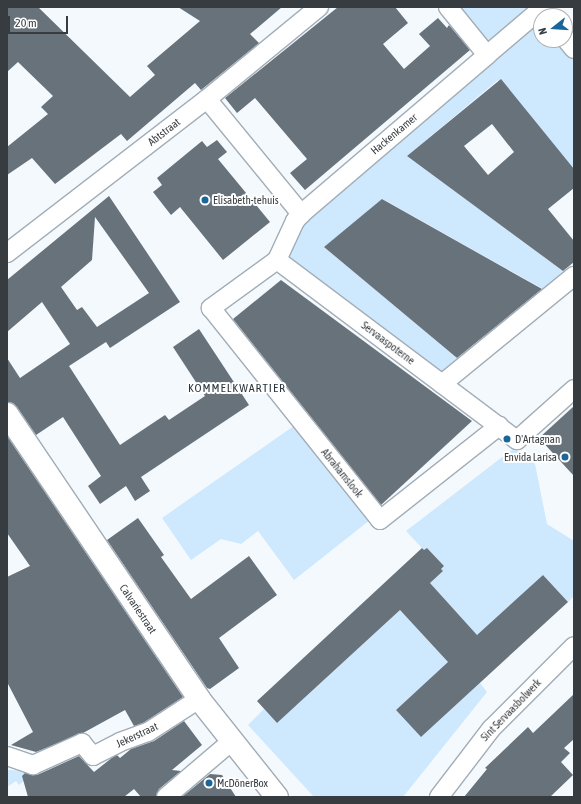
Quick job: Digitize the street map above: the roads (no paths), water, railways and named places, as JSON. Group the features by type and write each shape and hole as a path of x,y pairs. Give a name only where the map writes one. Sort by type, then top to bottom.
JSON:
{"street":[{"name":"Abtstraat","path":"7,253 207,99 319,7"},
{"path":"448,7 487,55"},
{"name":"Hackenkamer","path":"277,260 295,221 301,214 487,55 533,18"},
{"path":"207,99 301,214"},
{"name":"Abrahamslook","path":"277,260 211,308 380,520 499,426"},
{"name":"Servaaspoterne","path":"277,260 517,440 574,389"},
{"path":"442,384 571,282"},
{"name":"Calvariestraat","path":"7,414 199,699 277,797"},
{"name":"Sint Servaasbolwerk","path":"439,797 491,729 574,646"},
{"name":"Jekerstraat","path":"7,756 32,765 82,743 93,756 120,742 148,732 199,699"},
{"path":"166,797 232,741"}],"place":[{"name":"Elisabeth-tehuis","path":"205,200"},
{"name":"D'Artagnan","path":"507,439"},
{"name":"Envida Larisa","path":"565,457"},
{"name":"McDönerBox","path":"209,783"}],"district":[{"name":"KOMMELKWARTIER","path":"237,389"}]}
